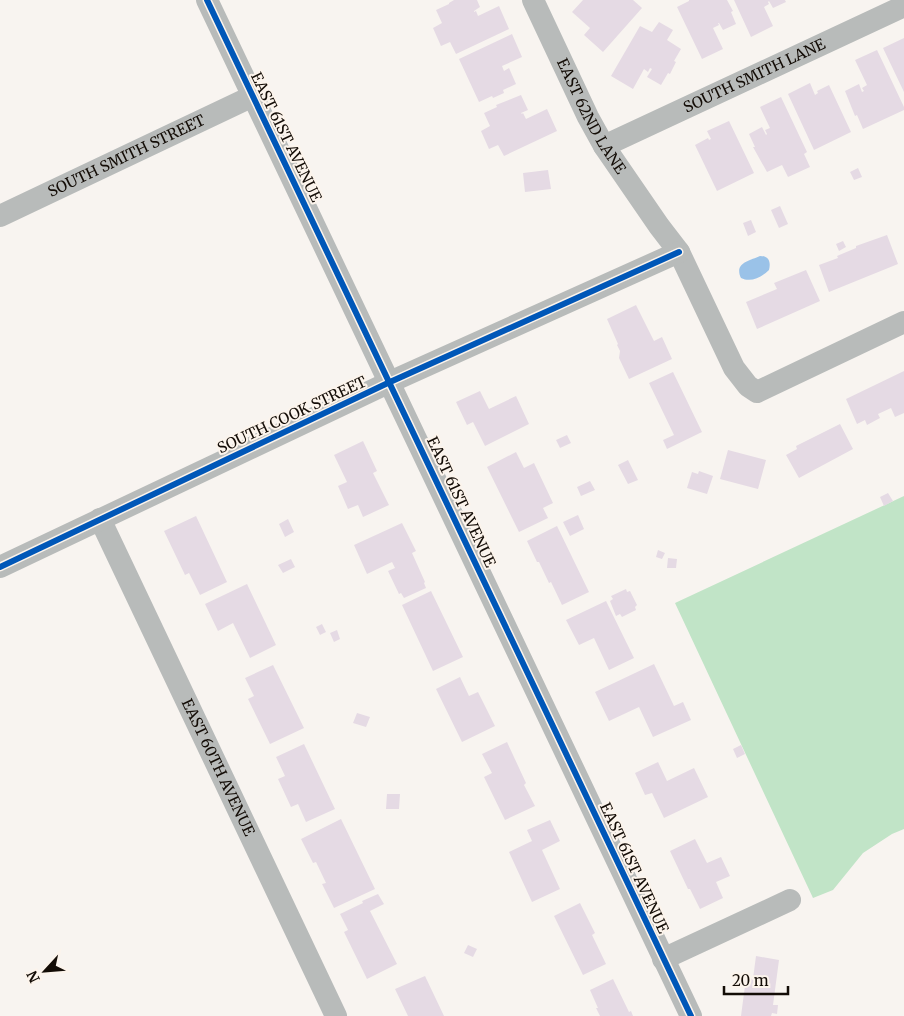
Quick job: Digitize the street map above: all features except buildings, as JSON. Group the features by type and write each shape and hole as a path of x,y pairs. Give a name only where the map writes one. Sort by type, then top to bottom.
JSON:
{"street":[{"name":"EAST 61ST AVENUE","path":"207,0 691,1016"},
{"name":"EAST 62ND LANE","path":"533,0 588,117 604,146 679,252 734,368 748,386 757,392 904,322"},
{"name":"SOUTH SMITH LANE","path":"604,146 904,6"},
{"name":"SOUTH SMITH STREET","path":"0,216 253,96"},
{"name":"SOUTH COOK STREET","path":"0,567 390,382 679,252"},
{"name":"EAST 60TH AVENUE","path":"100,519 336,1016"},
{"path":"664,959 790,900"}],"green space":[{"path":"904,496 904,829 892,834 863,853 833,890 813,898 675,603"}],"water":[{"path":"760,256 769,260 769,270 763,275 749,280 741,278 739,269 741,266 747,261"}],"cycle path":[{"path":"207,0 691,1016"},
{"path":"0,567 390,382 679,252"}]}
